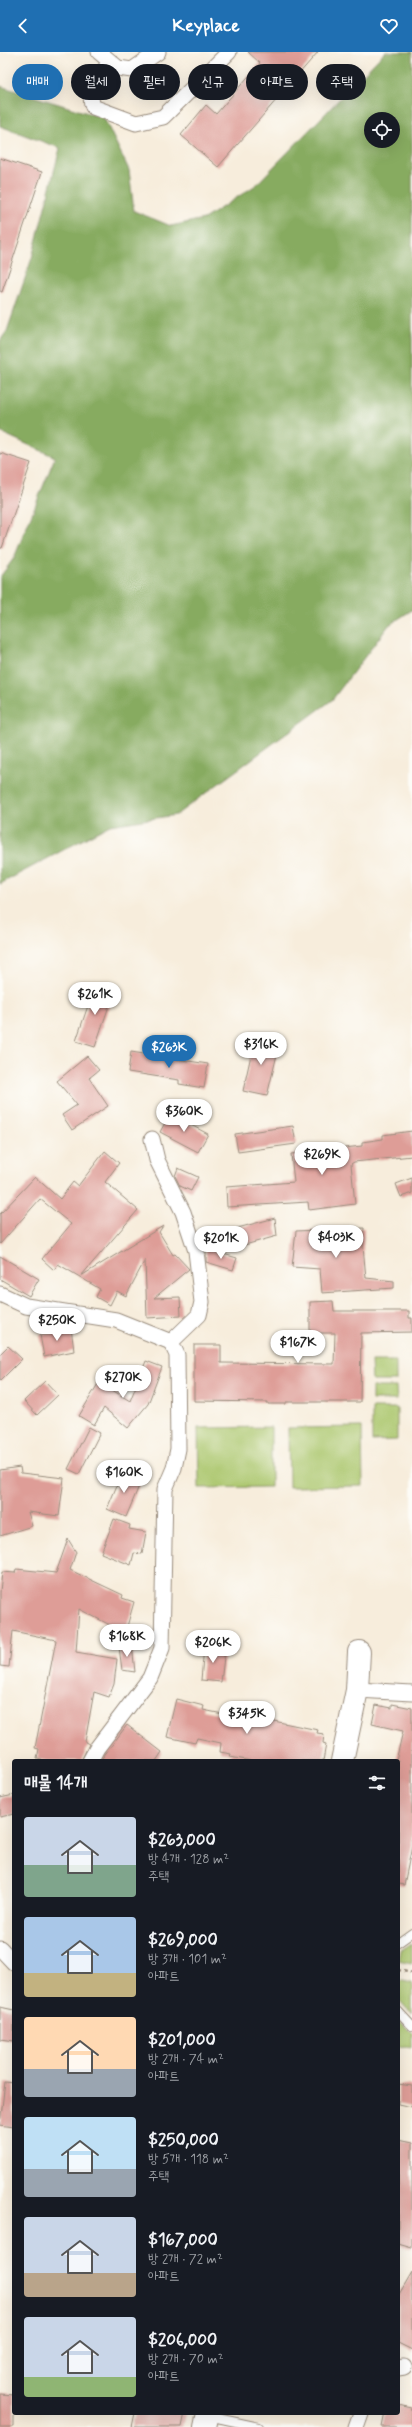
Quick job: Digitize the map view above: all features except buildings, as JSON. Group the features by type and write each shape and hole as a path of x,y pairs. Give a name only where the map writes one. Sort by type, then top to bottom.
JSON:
{"main road":[{"path":"342,1759 357,1690 359,1652"}],"street":[{"path":"99,52 118,68 132,70 158,52"},
{"path":"110,62 91,89 90,100 93,107 136,123 163,117 229,52"},
{"path":"152,1139 157,1160 183,1212 196,1251 202,1302 199,1315 171,1342"},
{"path":"0,1294 26,1306 116,1320 171,1342 177,1355 178,1449 174,1468 165,1489 162,1648 150,1678 97,1748 91,1759"},
{"path":"357,1690 412,1693"},
{"path":"0,1948 12,1961"},
{"path":"356,2427 360,2415"}],"lane":[{"path":"400,1942 412,1933"},
{"path":"400,2013 412,2026"},
{"path":"206,2419 259,2427"}],"path":[{"path":"400,1970 412,1973"}],"green space":[{"path":"385,52 412,52 412,610 389,625 332,700 176,815 110,825 0,884 0,577 14,558 55,457 0,432 0,341 7,331 32,258 60,148 0,126 0,86 12,90 12,100 46,100 104,118 129,170 134,211 171,226 204,219 256,185 338,100 366,100 366,72"},
{"path":"371,1361 396,1361 396,1381 372,1381"},
{"path":"372,1387 396,1387 397,1400 372,1400"},
{"path":"372,1408 397,1408 397,1440 372,1441"},
{"path":"271,1427 271,1487 199,1488 198,1428"},
{"path":"362,1427 363,1486 289,1487 288,1428"},
{"path":"412,1943 412,1963 400,1960 400,1951"},
{"path":"400,1980 412,1983 412,2014 400,2001"},
{"path":"400,2021 412,2033 412,2048 400,2046"}]}
